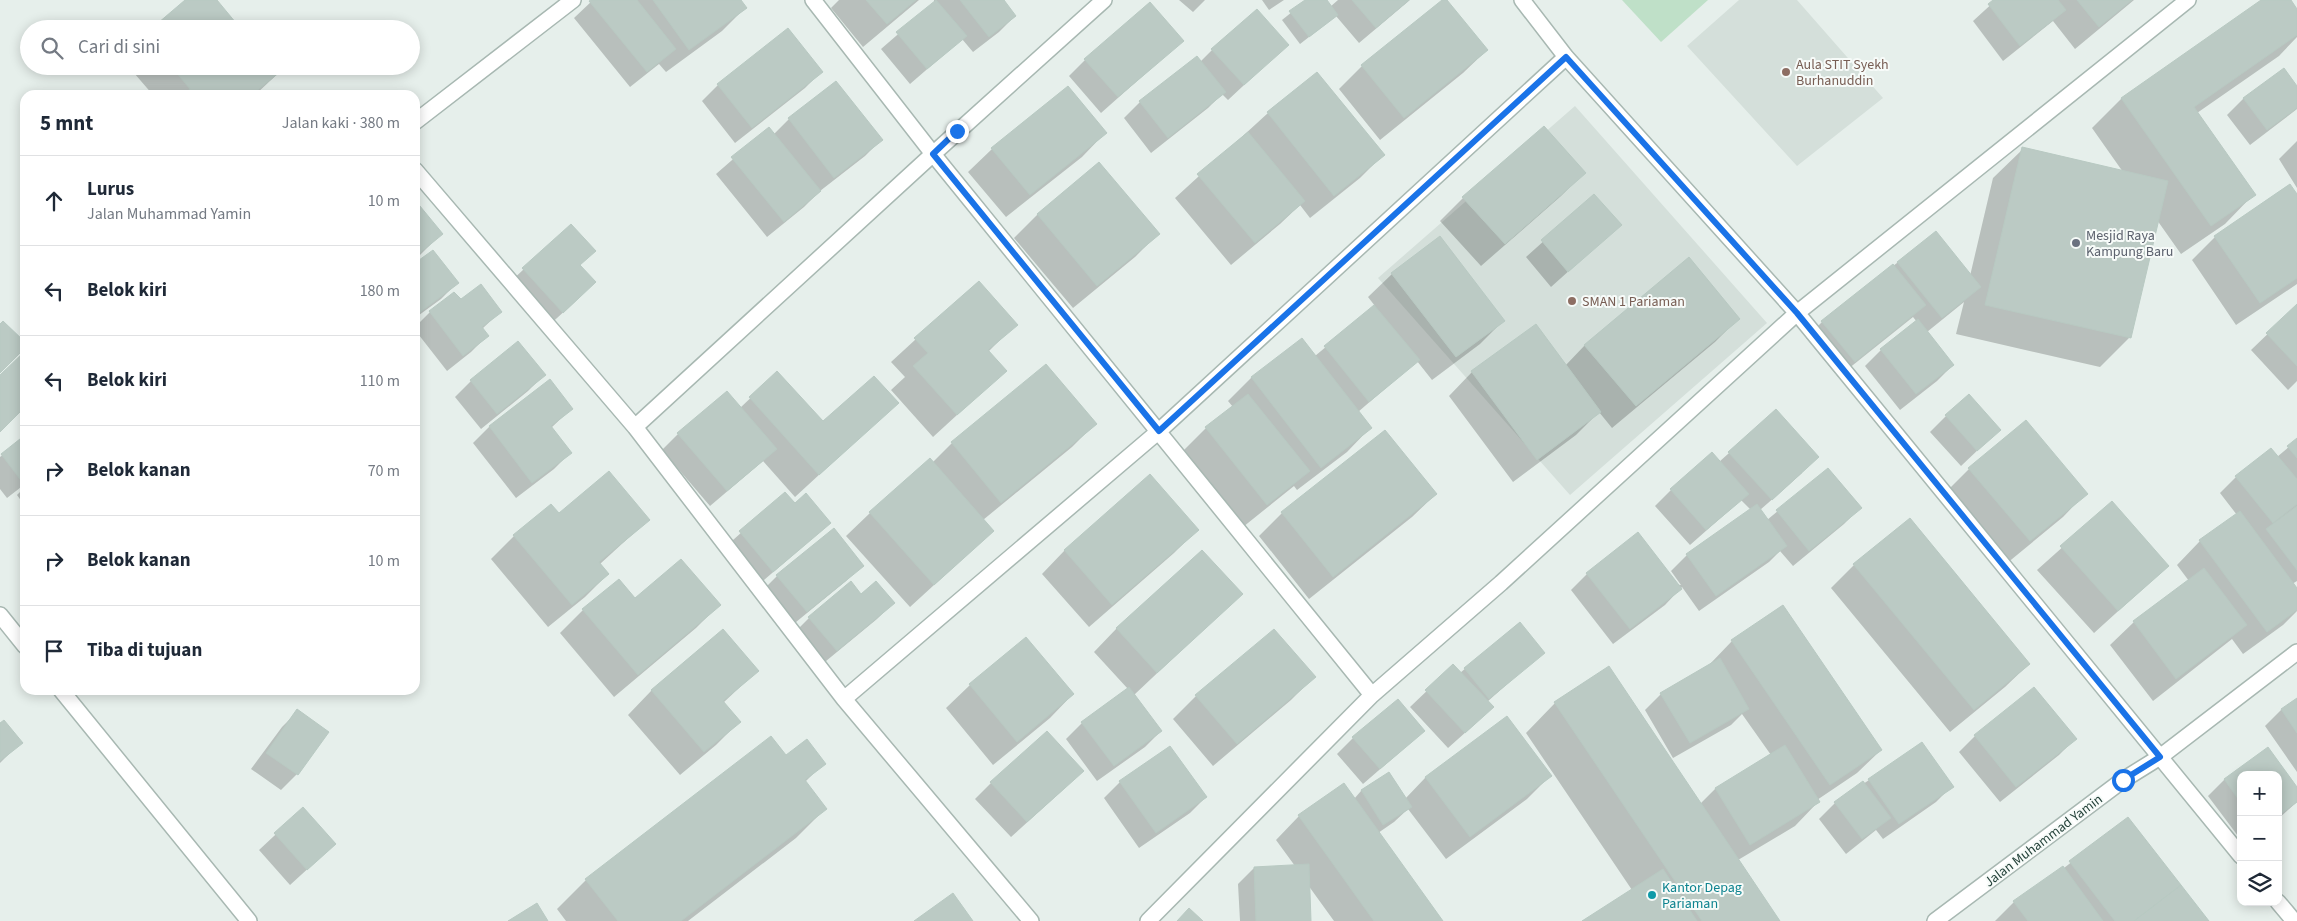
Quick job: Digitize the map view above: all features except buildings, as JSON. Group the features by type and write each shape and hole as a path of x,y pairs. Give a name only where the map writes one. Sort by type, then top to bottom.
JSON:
{"street":[{"path":"420,118 573,0"},
{"path":"813,0 933,154 1372,695"},
{"path":"635,427 1104,0"},
{"path":"1522,0 1566,57 1797,313 2237,851"},
{"path":"1148,921 1372,695 1501,583 1797,313 2188,0"},
{"path":"844,699 1159,431 1566,57"},
{"path":"420,176 635,427 844,699 1031,921"},
{"path":"0,615 20,640"},
{"name":"Jalan Muhammad Yamin","path":"1935,921 2123,780 2160,757 2297,652"},
{"path":"65,695 249,921"},
{"path":"2281,906 2294,921"}],"shaded area":[{"name":"Aula STIT Syekh Burhanuddin","path":"1739,0 1797,0 1883,98 1797,166 1687,46"},
{"name":"SMAN 1 Pariaman","path":"1575,106 1767,323 1570,495 1378,278"}],"green space":[{"path":"1622,0 1708,0 1661,42"}],"place":[{"name":"Aula STIT Syekh Burhanuddin","path":"1786,72"},
{"name":"Mesjid Raya Kampung Baru","path":"2076,243"},
{"name":"SMAN 1 Pariaman","path":"1572,301"},
{"name":"Kantor Depag Pariaman","path":"1652,895"}],"route":[{"path":"957,131 933,154 1159,431 1566,57 1797,313 2160,757 2123,780"}]}
